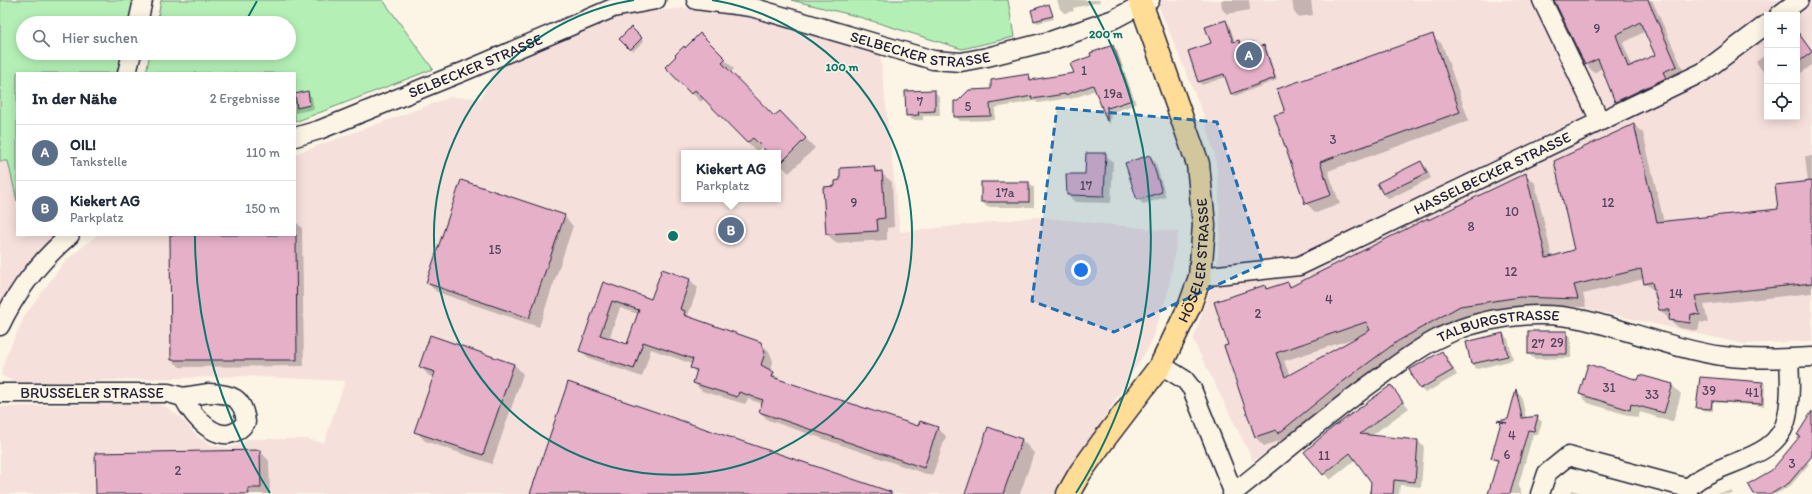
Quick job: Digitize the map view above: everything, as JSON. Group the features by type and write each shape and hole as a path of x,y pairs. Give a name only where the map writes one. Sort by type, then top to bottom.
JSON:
{"main road":[{"name":"HÖSELER STRASSE","path":"1068,494 1080,473 1103,441 1161,365 1190,305 1200,277 1204,225 1198,164 1144,2"}],"street":[{"path":"140,16 143,0"},
{"name":"SELBECKER STRASSE","path":"296,137 319,130 465,71 613,8 656,0"},
{"name":"SELBECKER STRASSE","path":"696,0 751,7 933,60 961,62 1050,41 1114,19 1144,2"},
{"path":"1542,0 1600,121"},
{"path":"1783,12 1799,0"},
{"name":"HASSELBECKER STRASSE","path":"1200,277 1299,266 1703,72 1764,26"},
{"path":"127,72 130,60"},
{"path":"0,326 9,307 32,276 69,236"},
{"name":"TALBURGSTRASSE","path":"1233,494 1355,395 1411,354 1435,340 1458,330 1481,323 1516,317 1544,315 1566,317 1585,320 1692,350 1723,356 1757,359 1812,356"},
{"path":"1540,494 1547,473 1568,456 1688,491 1703,477 1764,450 1778,437 1787,418 1790,394 1789,358"},
{"path":"1161,365 1185,380 1192,389 1233,494"},
{"name":"BRÜSSELER STRASSE","path":"0,393 168,393 183,397"}],"highlighted area":[{"path":"1057,108 1217,122 1263,264 1114,332 1032,301"}],"shaded area":[{"path":"1156,0 1812,0 1812,341 1744,344 1583,308 1518,311 1460,323 1290,438 1253,461 1193,340 1217,270 1220,231 1219,187 1215,155 1204,116"},
{"path":"685,8 740,14 880,52 900,232 1037,217 1178,232 1168,292 1150,345 1056,494 0,494 0,407 154,403 166,407 180,417 198,437 211,445 228,448 241,444 248,439 307,439 324,443 345,381 246,376 16,383 1,375 6,356 25,315 65,261 96,236 296,236 296,154 451,97 481,98 493,72 563,33 627,14"},
{"path":"0,161 8,161 16,197 16,236 55,236 0,313"}],"green space":[{"path":"0,0 134,0 131,16 16,16 16,60 122,60 119,72 16,72 16,197 8,161 0,161"},
{"path":"161,0 383,0 433,69 296,122 296,72 146,72 149,60 296,60 296,16 158,16"},
{"path":"791,0 1008,0 1014,37 962,49 856,16"}],"building":[{"path":"1554,0 1648,0 1677,66 1663,72 1666,78 1615,102 1598,59 1585,65","holes":["1640,22 1655,55 1628,67 1616,35"]},
{"path":"1049,4 1053,16 1034,21 1031,10"},
{"path":"1226,20 1233,42 1239,40 1241,46 1253,42 1255,48 1264,45 1275,78 1231,94 1224,74 1198,82 1188,51 1211,43 1205,27"},
{"path":"631,27 642,38 630,50 619,39"},
{"path":"700,33 726,59 722,63 774,116 780,111 806,138 781,163 781,150 765,150 753,138 747,143 695,90 691,94 665,67 684,46 685,48"},
{"path":"1433,34 1460,112 1320,162 1331,195 1305,204 1274,115 1285,112 1277,89"},
{"path":"1800,35 1812,52 1800,61"},
{"path":"1113,45 1132,100 1108,108 1107,106 1107,121 1093,85 1065,95 1032,99 1032,96 990,104 991,116 954,117 954,101 958,101 969,90 991,89 991,80 1029,74 1030,80 1074,73 1070,64 1091,56 1090,53"},
{"path":"935,90 935,111 918,112 919,115 906,116 905,91"},
{"path":"308,91 310,105 297,108 296,94"},
{"path":"1634,124 1657,222 1778,209 1775,185 1812,181 1812,283 1695,296 1700,315 1691,314 1690,323 1669,320 1670,310 1659,310 1652,282 1644,284 1641,269 1574,285 1578,299 1520,297 1460,306 1398,341 1333,389 1278,434 1276,430 1255,437 1224,346 1228,345 1214,302 1265,285 1266,289 1288,282 1290,287 1428,218 1428,220 1526,173 1546,258 1574,250 1554,161","holes":["1366,322 1370,330 1285,377 1276,353"]},
{"path":"1086,153 1106,153 1104,196 1067,195 1066,174 1085,174"},
{"path":"1150,155 1162,192 1137,200 1125,163"},
{"path":"1421,161 1427,173 1383,194 1377,183"},
{"path":"874,166 875,172 882,171 885,218 877,219 878,231 826,234 823,187 835,186 835,181 840,180 840,168"},
{"path":"461,180 565,215 529,318 426,283"},
{"path":"981,182 1029,182 1029,202 981,202"},
{"path":"296,235 297,360 171,360 170,236"},
{"path":"662,269 690,279 680,309 685,311 684,315 761,342 765,353 761,365 774,372 772,377 918,426 920,421 938,427 924,468 759,412 763,400 739,392 737,397 693,383 697,370 690,368 693,359 643,342 634,369 579,351 603,282 651,299","holes":["612,301 639,310 627,344 600,335"]},
{"path":"1528,331 1567,331 1567,354 1528,354"},
{"path":"1503,333 1508,356 1471,364 1466,342"},
{"path":"430,335 514,364 483,455 414,432 435,372 419,367"},
{"path":"1442,351 1453,370 1420,389 1409,370"},
{"path":"1588,364 1638,380 1640,375 1673,384 1664,413 1631,404 1630,410 1579,394"},
{"path":"1700,377 1763,382 1762,404 1712,401 1711,409 1696,408"},
{"path":"568,382 891,492 891,494 530,494"},
{"path":"1391,385 1403,402 1360,434 1418,440 1415,482 1394,480 1393,494 1370,494 1371,482 1350,453 1323,475 1304,452 1332,428"},
{"path":"1516,389 1522,418 1538,416 1534,431 1528,430 1510,494 1488,494 1498,460 1491,458 1501,422 1507,423 1497,421 1508,419"},
{"path":"1812,411 1812,456 1789,483 1771,494 1754,494 1748,484 1772,470 1800,436 1797,435"},
{"path":"988,427 1022,439 1003,494 965,494"},
{"path":"260,450 261,488 248,488 249,494 96,494 95,453"}],"place":[{"name":"OIL!","path":"1249,55"},
{"name":"Kiekert AG","path":"731,230"}]}
